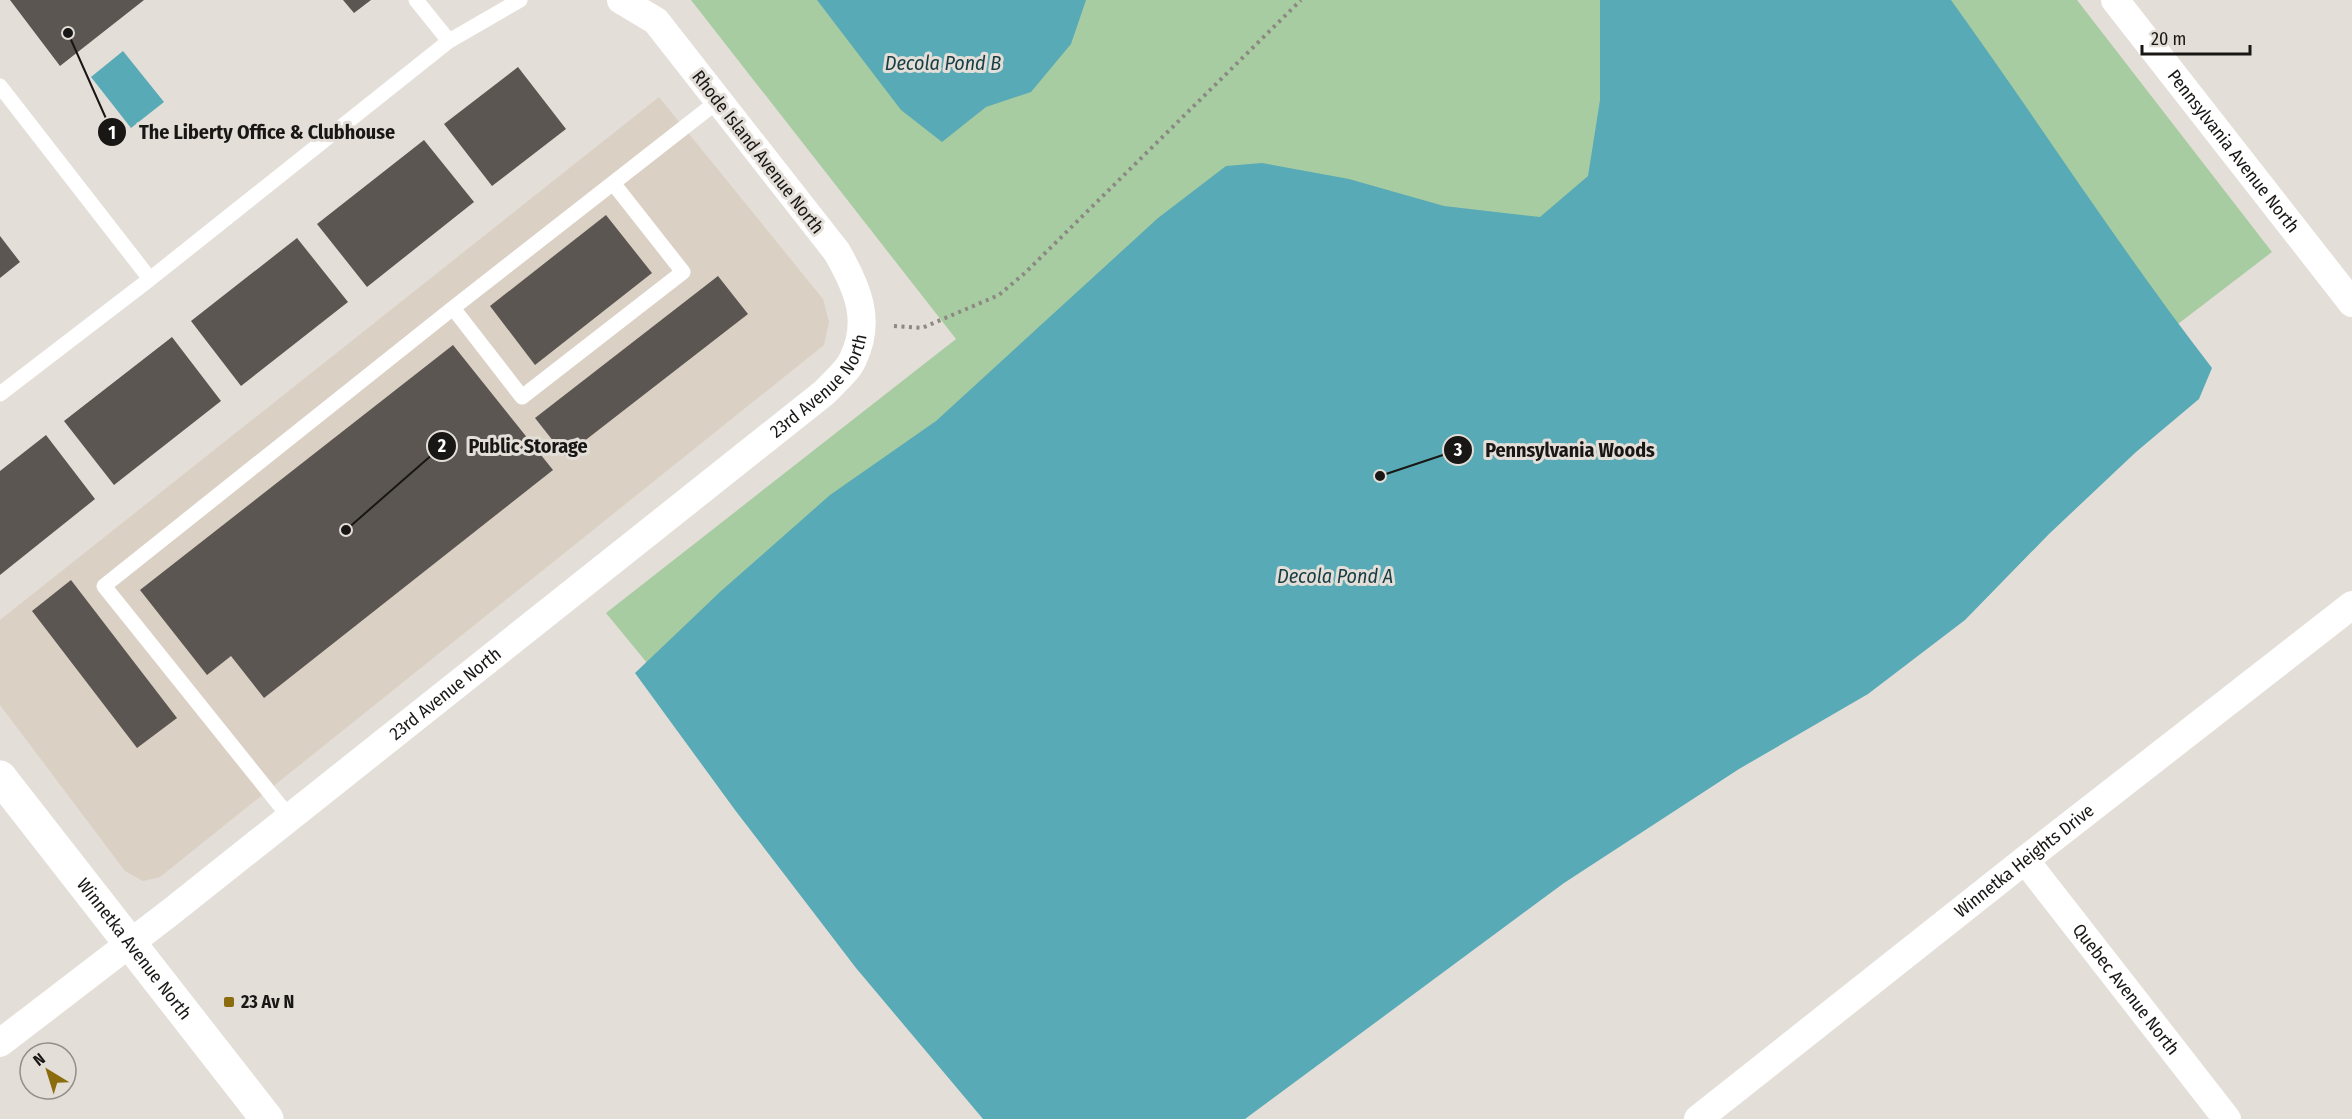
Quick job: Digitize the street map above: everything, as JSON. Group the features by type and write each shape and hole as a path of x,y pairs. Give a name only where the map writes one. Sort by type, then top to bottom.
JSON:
{"main road":[{"name":"Winnetka Avenue North","path":"0,777 267,1119"}],"street":[{"name":"Rhode Island Avenue North","path":"621,0 656,21 837,252 855,283 863,325"},
{"name":"Pennsylvania Avenue North","path":"2115,0 2352,303"},
{"name":"23rd Avenue North","path":"0,1043 290,818 825,392 853,360 863,325"},
{"name":"Winnetka Heights Drive","path":"1698,1119 2352,605"},
{"name":"Quebec Avenue North","path":"2025,860 2227,1119"}],"lane":[{"path":"416,0 449,41"},
{"path":"0,394 150,279 449,41 520,0"},
{"path":"0,86 150,279"},
{"path":"290,818 104,586 453,308 718,101"},
{"path":"453,308 522,397 683,272 613,183"}],"path":[{"path":"863,325 922,328 999,295 1026,272 1300,0"}],"shaded area":[{"path":"659,97 823,299 829,322 824,345 160,877 143,881 125,871 0,705 0,620"}],"green space":[{"name":"Decola Pond A","path":"691,0 2077,0 2272,252 1140,1119 1022,1119 606,613 956,339"}],"water":[{"name":"Decola Pond B","path":"817,0 1086,0 1071,44 1031,92 986,107 942,142 901,110"},
{"name":"Decola Pond A","path":"1600,0 1951,0 2112,231 2212,368 2199,399 2136,452 2049,534 1965,620 1868,694 1739,769 1564,883 1245,1119 983,1119 856,968 735,810 635,673 721,591 830,495 936,421 1158,218 1226,166 1262,163 1349,179 1444,206 1540,217 1588,176 1600,100"},
{"path":"123,51 164,102 131,128 91,77"}],"building":[{"path":"10,0 144,0 60,66"},
{"path":"343,0 371,0 354,13"},
{"path":"518,67 566,129 492,186 444,124"},
{"path":"424,140 474,202 367,287 317,224"},
{"path":"606,215 652,273 535,365 490,306"},
{"path":"0,236 20,262 0,278"},
{"path":"297,238 348,302 241,386 191,321"},
{"path":"718,276 748,314 565,456 535,418"},
{"path":"172,337 221,401 114,485 64,421"},
{"path":"453,345 553,470 264,698 231,656 207,675 140,590"},
{"path":"46,435 95,499 0,575 0,471"},
{"path":"71,580 177,718 137,748 32,611"}],"place":[{"name":"The Liberty Office & Clubhouse","path":"68,33"},
{"name":"Pennsylvania Woods","path":"1380,476"},
{"name":"Public Storage","path":"346,530"},
{"name":"23 Av N","path":"229,1002"}]}
